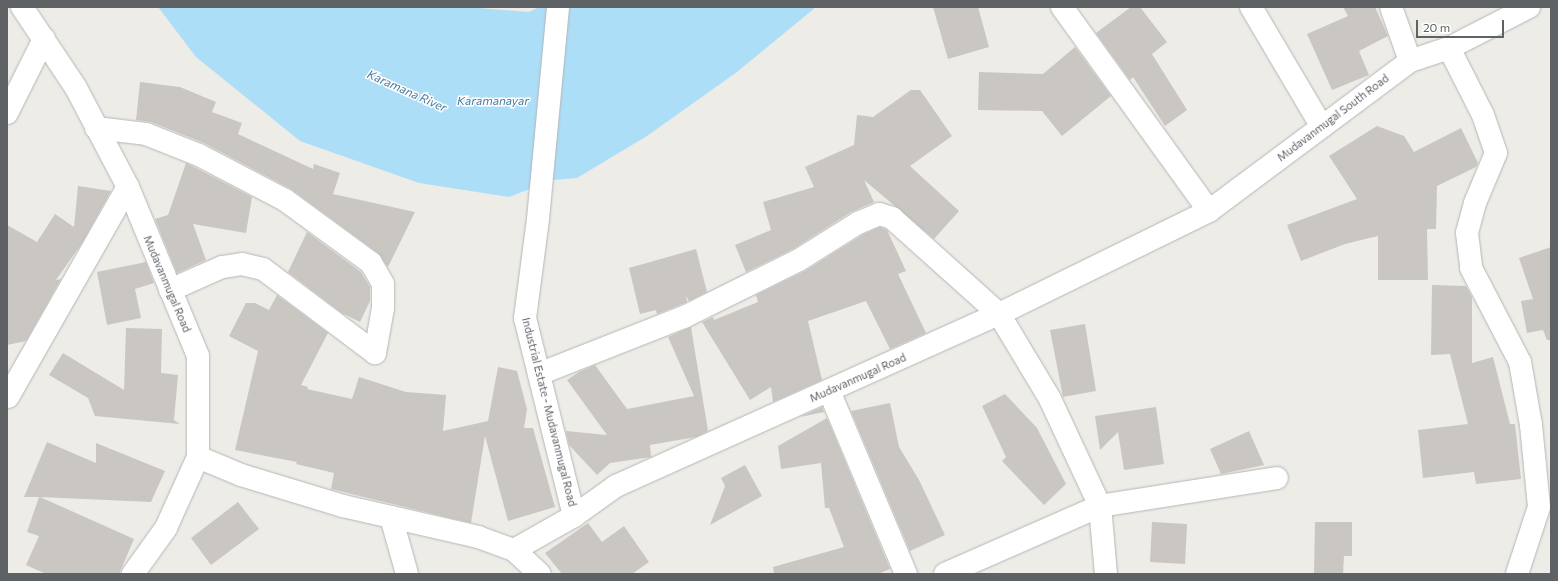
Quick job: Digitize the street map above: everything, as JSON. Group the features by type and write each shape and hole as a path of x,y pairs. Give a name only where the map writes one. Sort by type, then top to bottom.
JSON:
{"street":[{"name":"Mudavanmugal Road","path":"22,7 76,88 128,188 198,356 198,457 166,528 133,574"},
{"path":"1062,7 1209,211"},
{"path":"1251,7 1322,127"},
{"path":"1391,7 1410,62"},
{"name":"Mudavanmugal South Road","path":"1144,241 1209,211 1410,62 1449,48 1494,16 1529,7"},
{"name":"Industrial Estate - Mudavanmugal Road","path":"514,550 574,516 525,318 538,214 557,12"},
{"path":"7,113 44,40"},
{"path":"1449,48 1483,115 1496,153 1475,203 1467,233 1471,268 1520,362 1531,425 1538,507 1517,574"},
{"path":"96,128 146,134 200,155 285,200 371,262 383,284 383,308 375,353 263,269 242,264 222,267 170,290"},
{"path":"7,398 128,188"},
{"path":"539,374 684,317 799,260 832,237 879,214 892,218 917,238 999,314 1050,399 1100,506 1106,574"},
{"name":"Mudavanmugal Road","path":"574,516 616,486 999,314 1144,241"},
{"path":"829,391 906,574"},
{"path":"198,457 241,475 391,517 478,537 514,550 540,574"},
{"path":"946,574 1100,506 1277,478"},
{"path":"391,517 407,574"}],"water":[{"name":"Karamanayar","path":"158,7 465,7 529,12 539,7 816,7 737,72 647,136 577,178 553,180 509,197 419,183 300,141 196,57"}],"building":[{"path":"933,7 978,7 989,47 948,59"},
{"path":"1131,7 1140,7 1167,42 1152,54 1187,110 1165,126 1133,77 1130,80 1096,33"},
{"path":"1343,7 1375,7 1388,36 1359,51 1369,75 1332,90 1307,34 1348,16"},
{"path":"1075,47 1111,96 1062,136 1042,111 978,110 979,72 1043,74"},
{"path":"140,82 180,87 216,102 212,112 242,123 238,134 313,169 314,164 340,173 333,194 415,212 388,267 378,253 291,189 204,143 151,122 136,120"},
{"path":"911,90 920,90 952,136 910,166 959,211 934,239 864,180 874,202 851,212 793,249 746,272 735,245 771,230 763,202 814,187 805,167 854,145 857,115 873,117"},
{"path":"1377,126 1404,136 1414,152 1461,128 1478,163 1476,167 1437,186 1436,229 1427,229 1428,280 1378,280 1378,236 1345,244 1301,261 1287,225 1357,199 1329,156"},
{"path":"186,163 252,197 246,233 193,224 206,260 177,273 155,219 168,215"},
{"path":"78,186 111,191 82,243 56,280 61,279 26,341 7,345 7,225 37,242 55,214 74,227"},
{"path":"880,227 887,230 906,271 898,274 926,333 890,349 866,301 808,321 822,380 773,402 771,387 750,400 702,322 713,317 714,320 758,302 756,295 805,271 864,234"},
{"path":"307,232 361,272 370,287 370,301 360,322 342,313 288,272"},
{"path":"1551,247 1551,340 1547,340 1543,330 1527,333 1521,301 1533,299 1519,258"},
{"path":"696,249 707,292 689,301 686,296 687,302 657,314 656,310 640,314 629,268"},
{"path":"146,262 154,283 135,289 141,318 107,325 97,272"},
{"path":"1432,285 1466,286 1472,297 1472,363 1493,357 1510,424 1515,424 1521,479 1476,484 1474,472 1423,478 1418,430 1468,424 1450,354 1431,355"},
{"path":"277,295 328,333 301,385 308,387 307,389 352,399 359,377 406,392 446,395 443,431 488,421 498,367 517,371 527,409 524,428 533,428 555,507 508,521 485,436 471,523 331,489 334,473 296,464 297,462 235,450 258,351 229,336 246,303 255,303 269,310"},
{"path":"1085,324 1096,391 1063,397 1050,330"},
{"path":"691,327 708,431 696,437 650,445 651,457 610,463 597,475 569,445 566,431 607,435 567,380 579,372 595,365 627,409 694,396 668,337"},
{"path":"126,328 162,329 161,373 178,375 174,420 180,424 95,416 88,398 49,375 63,353 124,390"},
{"path":"1005,394 1037,428 1066,484 1044,505 1002,461 1006,457 982,406"},
{"path":"890,403 899,447 919,480 945,535 910,551 851,411"},
{"path":"822,407 824,412 800,417"},
{"path":"1156,407 1164,464 1124,470 1118,432 1100,450 1095,416"},
{"path":"827,418 890,569 878,574 774,574 773,567 844,547 829,508 825,508 821,463 781,469 778,446"},
{"path":"1249,431 1264,465 1221,474 1210,449"},
{"path":"47,442 96,463 96,443 165,471 151,502 40,497 134,539 119,574 46,574 26,565 39,536 27,532 39,497 24,497"},
{"path":"745,465 762,496 710,525 725,486 721,478"},
{"path":"238,502 259,529 211,565 191,538"},
{"path":"1152,522 1187,524 1185,564 1150,562"},
{"path":"1315,522 1352,522 1352,556 1344,556 1343,574 1314,574"},
{"path":"588,523 602,542 624,526 649,562 632,574 562,574 545,553"}],"water label":[{"name":"Karamana River","path":"407,91"}]}
